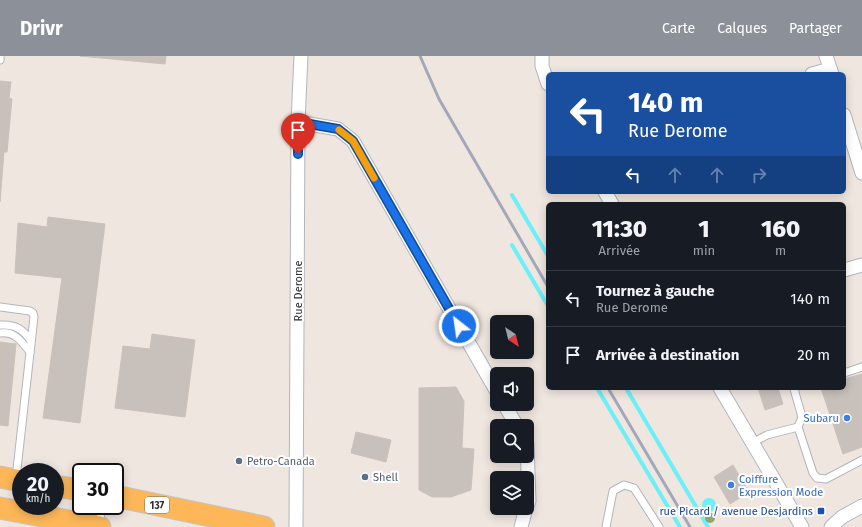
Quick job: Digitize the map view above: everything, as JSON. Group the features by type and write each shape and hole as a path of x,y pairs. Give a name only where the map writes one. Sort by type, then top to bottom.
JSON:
{"main road":[{"name":"137","path":"124,498 264,527"},
{"path":"0,508 99,527"}],"street":[{"name":"Rue Derome","path":"296,527 298,122 301,56"},
{"path":"542,56 542,66 546,78"},
{"path":"826,56 831,71"},
{"path":"846,121 862,173"},
{"path":"298,122 338,129 353,141 490,380"},
{"path":"846,269 862,265"},
{"path":"721,390 801,527"},
{"path":"830,527 842,517 862,506"},
{"path":"521,527 525,515"}],"lane":[{"path":"0,307 33,313 30,352 14,463"},
{"path":"0,325 17,326 23,330 31,341"},
{"path":"0,333 12,334 18,337 30,352"},
{"path":"846,372 862,367"},
{"path":"794,390 802,417 798,427 814,473 818,479 830,477 862,460"},
{"path":"752,443 768,436 798,427"},
{"path":"606,527 613,491 624,485 634,488 659,527"},
{"path":"99,527 101,515"}],"water":[{"path":"706,498 712,498 716,502 716,508 712,512 706,512 702,508 702,502"}],"building":[{"path":"80,56 166,56 165,64"},
{"path":"0,81 11,82 9,98 12,99 7,152 4,152 0,202"},
{"path":"48,217 105,224 80,423 43,418 62,278 15,273 18,223 47,227"},
{"path":"152,334 195,340 185,417 115,408 123,346 150,349"},
{"path":"0,342 16,344 8,426 0,425"},
{"name":"Subaru","path":"862,374 862,447 843,454 822,390 846,390 846,378"},
{"path":"456,387 464,401 462,448 474,449 471,490 451,497 432,497 419,490 419,388"},
{"path":"759,390 779,390 783,404 765,410"},
{"path":"356,432 391,440 386,462 351,453"},
{"name":"Coiffure Expression Mode","path":"733,465 749,492 730,504 714,477"}],"waterway":[{"path":"512,195 546,253"},
{"path":"512,245 546,303"},
{"path":"598,390 680,527"},
{"path":"627,390 708,527"}],"railway":[{"path":"420,56 439,99 546,284"},
{"path":"609,390 690,527"}],"slow traffic":[{"path":"339,130 353,141 374,178"}],"place":[{"name":"Subaru","path":"847,418"},
{"name":"Petro-Canada","path":"239,461"},
{"name":"Shell","path":"365,477"},
{"name":"Coiffure Expression Mode","path":"731,485"},
{"name":"rue Picard / avenue Desjardins","path":"821,511"}],"route":[{"path":"298,154 298,122 338,129 353,141 459,326"}]}
